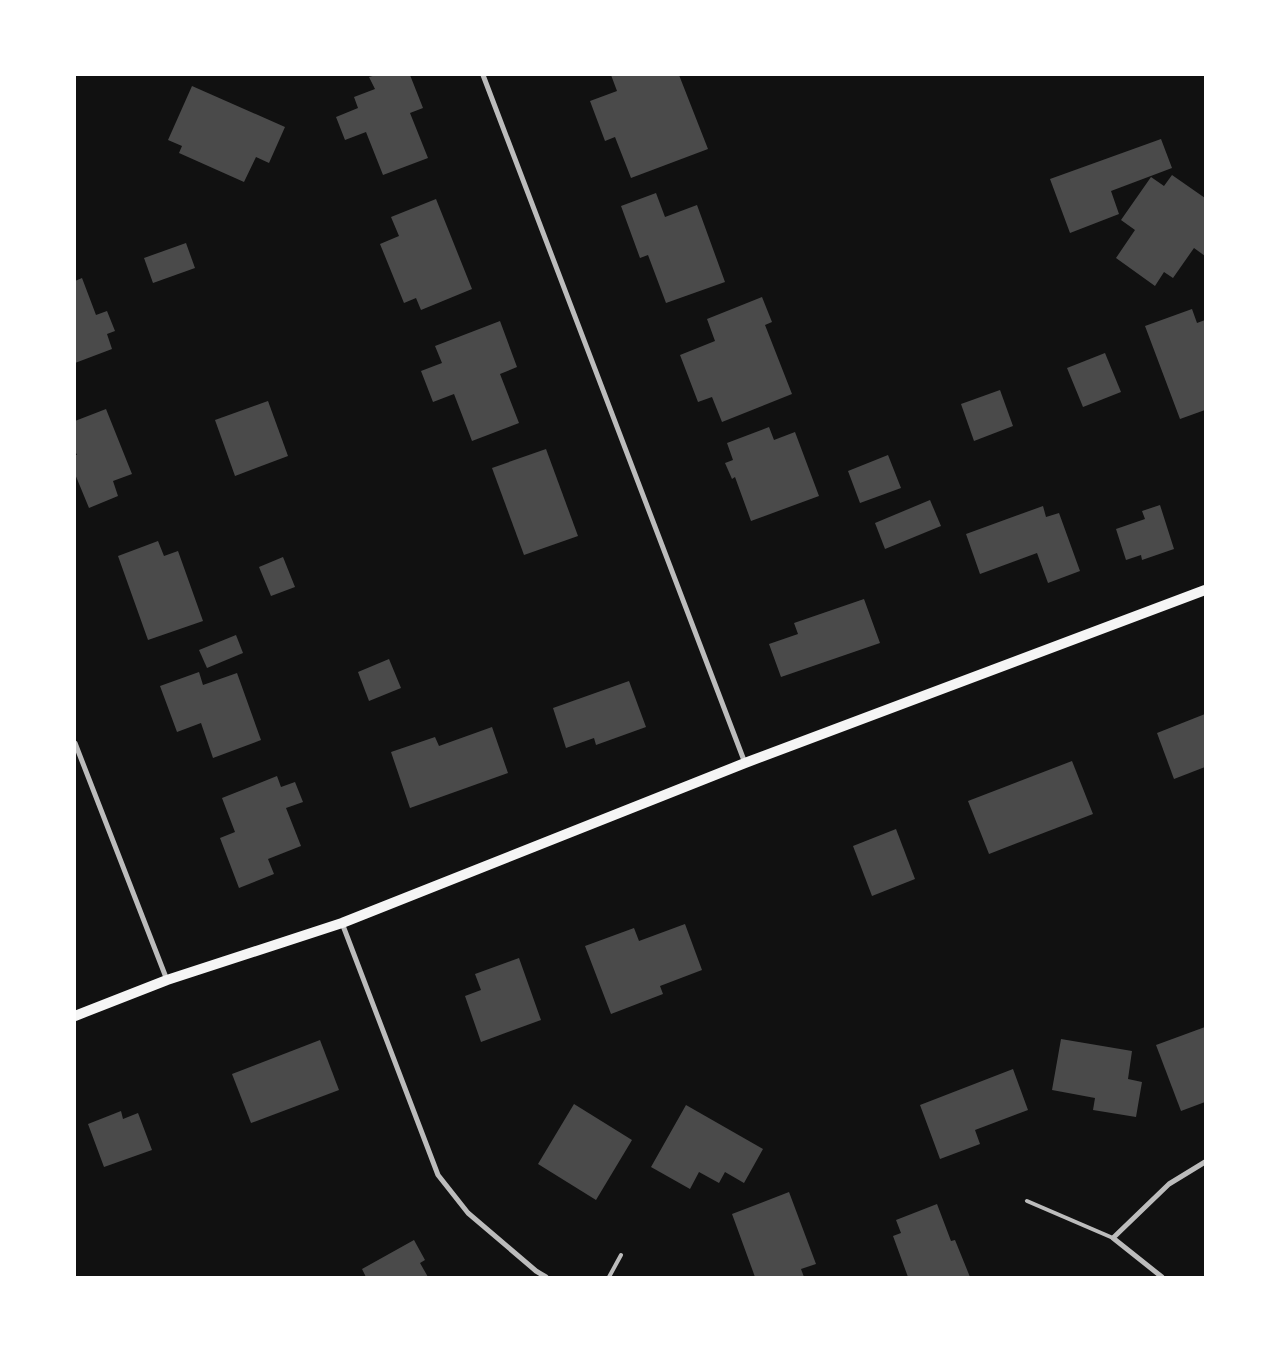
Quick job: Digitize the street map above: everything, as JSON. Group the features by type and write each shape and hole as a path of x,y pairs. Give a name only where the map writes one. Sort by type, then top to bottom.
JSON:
{"main road":[{"path":"75,1016 167,980 342,923 745,763 1205,590"}],"street":[{"path":"483,75 745,763"},
{"path":"75,743 167,980"},
{"path":"342,923 438,1175 468,1213 536,1272 546,1277"},
{"path":"1162,1277 1113,1238 1169,1184 1205,1162"},
{"path":"531,1277 536,1272"}],"lane":[{"path":"1027,1201 1113,1238"},
{"path":"609,1277 621,1256"}],"building":[{"path":"376,75 410,75 423,108 410,113 428,158 383,175 366,132 345,140 336,117 358,108 354,97 375,89 369,77"},
{"path":"611,75 679,75 708,149 631,178 615,137 605,141 590,101 617,91"},
{"path":"192,86 285,127 269,163 256,157 244,182 179,153 182,146 168,140"},
{"path":"1161,139 1172,168 1111,191 1119,214 1070,233 1050,179"},
{"path":"1172,175 1205,198 1205,256 1194,248 1173,278 1164,272 1155,286 1116,258 1135,230 1121,220 1151,177 1164,186"},
{"path":"656,193 665,217 697,205 725,282 666,303 648,255 640,258 621,206"},
{"path":"436,199 472,289 421,310 416,298 404,303 380,244 399,236 391,217"},
{"path":"186,243 195,268 153,283 144,258"},
{"path":"82,278 96,315 107,311 115,331 107,334 112,349 75,363 75,281"},
{"path":"762,297 772,322 765,325 792,394 722,422 712,397 698,402 680,355 715,341 707,319"},
{"path":"1192,309 1197,323 1205,320 1205,410 1180,419 1145,326"},
{"path":"500,321 517,367 500,374 519,423 472,441 454,394 433,402 421,371 442,363 435,346"},
{"path":"1105,353 1121,392 1083,407 1067,368"},
{"path":"1000,390 1013,426 974,441 961,404"},
{"path":"268,401 288,456 235,476 215,420"},
{"path":"106,409 132,474 113,481 118,496 89,508 75,474 75,455 77,455 75,451 75,421"},
{"path":"769,427 774,440 795,432 819,496 751,521 735,477 732,479 725,463 733,460 727,443"},
{"path":"546,449 578,536 524,555 492,468"},
{"path":"888,455 901,488 860,503 848,471"},
{"path":"930,500 941,526 885,549 875,523"},
{"path":"1160,505 1174,549 1142,560 1141,555 1126,560 1116,529 1145,519 1142,511"},
{"path":"1043,506 1046,517 1059,513 1080,571 1048,583 1037,553 980,574 966,534"},
{"path":"158,541 164,556 178,551 203,621 148,640 118,556"},
{"path":"283,557 295,587 271,596 259,567"},
{"path":"864,599 880,643 781,677 769,644 798,634 794,623"},
{"path":"236,635 243,653 207,668 199,650"},
{"path":"389,659 401,688 369,701 358,672"},
{"path":"199,672 203,685 237,673 261,740 213,758 201,723 177,732 160,686"},
{"path":"629,681 646,727 596,745 594,738 566,748 553,708"},
{"path":"1205,714 1205,767 1174,779 1157,733"},
{"path":"492,727 508,773 410,808 391,752 435,737 439,746"},
{"path":"1072,761 1093,814 989,854 968,801"},
{"path":"277,776 281,787 295,782 303,802 286,808 301,846 268,859 274,874 239,888 220,838 235,832 222,798"},
{"path":"896,829 915,879 872,896 853,846"},
{"path":"685,924 702,970 660,986 663,994 611,1014 585,946 634,928 639,941"},
{"path":"519,958 541,1020 481,1042 465,996 481,990 475,974"},
{"path":"1205,1027 1205,1102 1181,1111 1156,1045"},
{"path":"1061,1039 1132,1051 1128,1079 1142,1082 1136,1117 1093,1110 1095,1098 1052,1090"},
{"path":"320,1040 339,1090 251,1123 232,1074"},
{"path":"1013,1069 1028,1110 975,1130 980,1144 940,1159 920,1105"},
{"path":"574,1104 632,1140 596,1200 538,1164"},
{"path":"686,1105 763,1149 744,1183 725,1172 719,1183 699,1172 690,1189 651,1167"},
{"path":"121,1111 123,1119 138,1113 152,1150 104,1167 88,1124"},
{"path":"789,1192 816,1264 801,1269 804,1277 755,1277 732,1214"},
{"path":"937,1204 951,1241 955,1240 970,1277 908,1277 893,1236 901,1233 896,1220"},
{"path":"414,1240 425,1260 420,1263 428,1277 366,1277 362,1269"}]}
